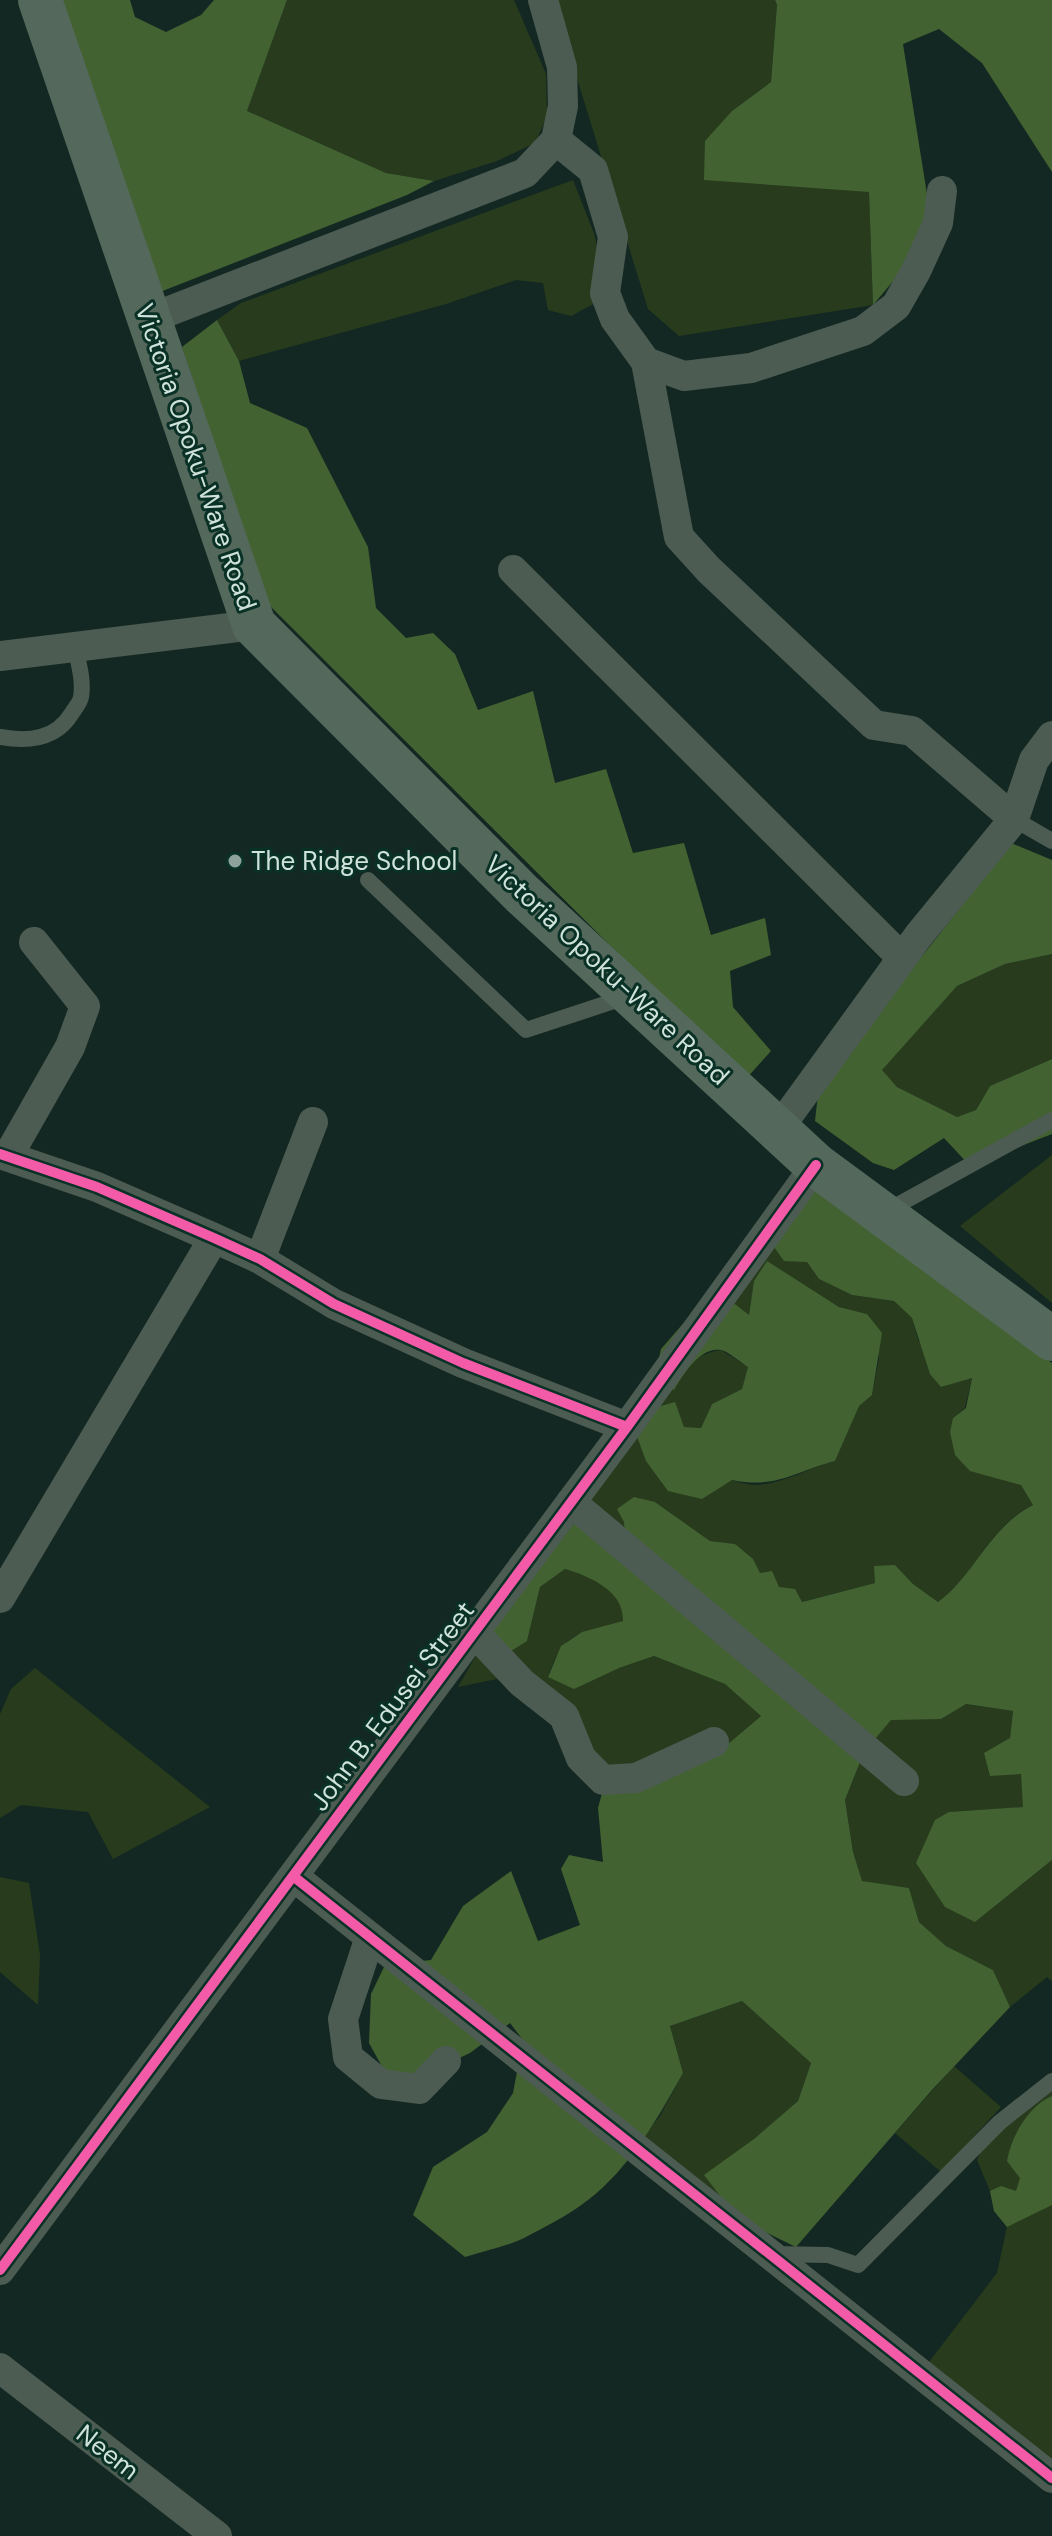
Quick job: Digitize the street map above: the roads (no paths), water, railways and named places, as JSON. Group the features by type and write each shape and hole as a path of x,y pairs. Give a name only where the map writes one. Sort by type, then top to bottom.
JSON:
{"main road":[{"name":"Victoria Opoku-Ware Road","path":"40,0 254,625 522,894 816,1165 1052,1339"}],"street":[{"path":"149,319 525,173 556,140 563,106 562,67 543,0"},
{"path":"556,140 593,170 613,237 605,293 615,319 646,362 679,537 709,570 874,725 912,731 1014,819"},
{"path":"646,362 684,376 751,368 863,331 896,306 916,271 938,223 942,191"},
{"path":"513,570 902,958"},
{"path":"0,656 254,625"},
{"path":"779,1128 902,958 1014,819 1034,760 1052,736"},
{"path":"34,942 85,1006 70,1047 4,1155 97,1187 214,1238 260,1259 334,1304 463,1363 627,1427"},
{"path":"260,1259 313,1122"},
{"name":"John B. Edusei Street","path":"0,2270 627,1427 816,1165"},
{"path":"0,1598 214,1238"},
{"path":"571,1502 904,1781"},
{"path":"474,1632 522,1683 564,1716 581,1758 603,1780 636,1778 714,1742"},
{"path":"293,1876 1052,2478"},
{"path":"370,1937 343,2019 348,2057 381,2084 419,2089 446,2061"},
{"name":"Neem","path":"0,2368 217,2536"}],"lane":[{"path":"0,737 20,741 49,736 65,726 81,699 81,676 75,646"},
{"path":"1014,819 1052,841"},
{"path":"368,880 526,1030 633,995"},
{"path":"882,1213 1052,1120"},
{"path":"769,2254 828,2255 858,2265 1000,2122 1052,2081"}],"place":[{"name":"The Ridge School","path":"235,861"}]}
